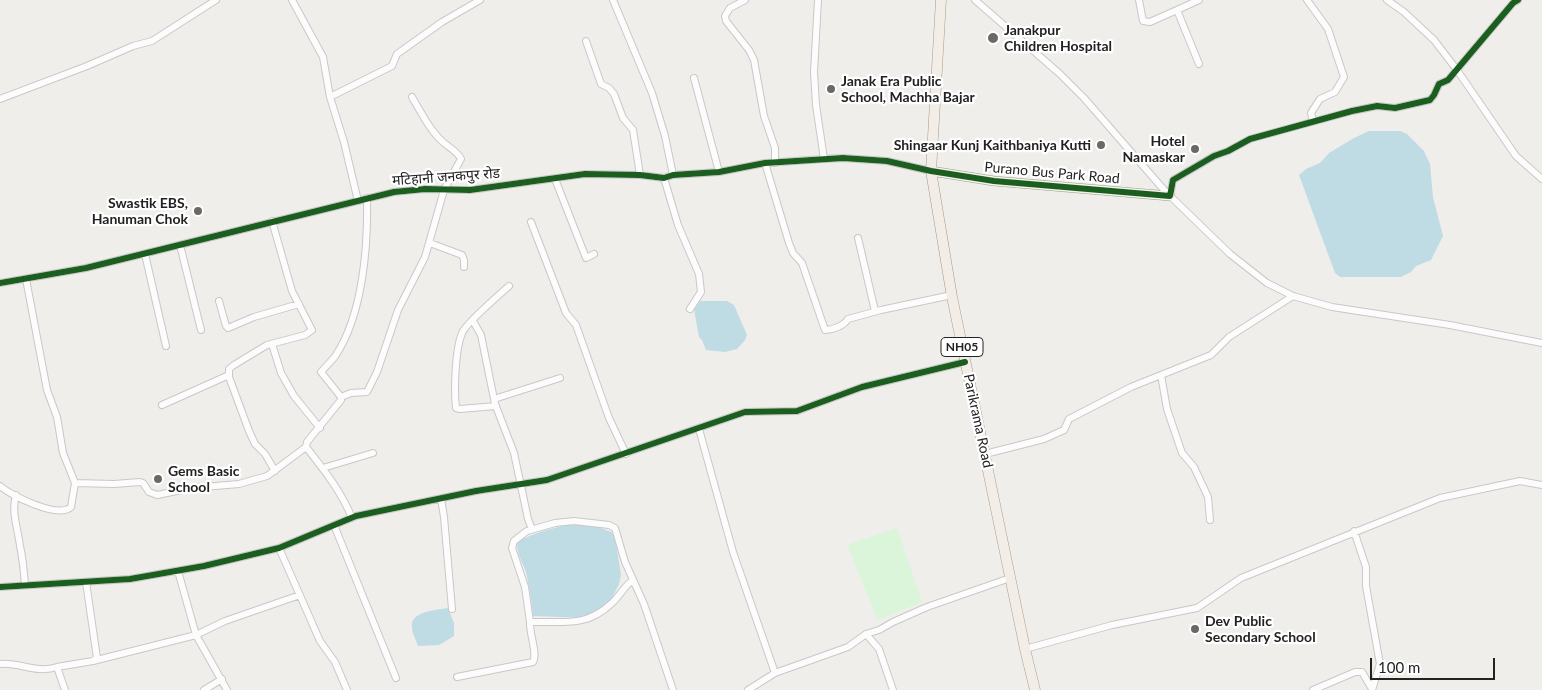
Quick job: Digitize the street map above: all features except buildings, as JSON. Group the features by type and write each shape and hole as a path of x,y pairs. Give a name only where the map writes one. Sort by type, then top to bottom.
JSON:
{"main road":[{"name":"Parikrama Road","path":"941,0 931,171 965,362 1035,690"}],"street":[{"path":"0,99 152,40 216,0"},
{"path":"292,0 322,57 330,97 344,142 358,201"},
{"path":"330,97 392,66 397,54 442,22 480,0"},
{"path":"613,0 652,93 663,129 673,175"},
{"path":"745,0 730,8 725,16 726,21 749,50 754,60 764,116 775,148 775,163"},
{"path":"818,0 814,72 816,105 824,159"},
{"path":"975,0 1060,74 1084,98 1170,196 1230,254 1268,283 1293,296 1332,307 1450,325 1542,343"},
{"path":"1139,0 1143,21 1150,22 1199,0"},
{"path":"1307,0 1328,29 1344,77 1335,92 1320,99 1311,113 1313,121"},
{"path":"1387,0 1404,12 1434,40 1516,156 1542,179"},
{"path":"1170,196 1173,180 1214,156 1259,136 1377,106 1395,108 1430,100 1439,84 1448,80 1514,1"},
{"path":"1177,10 1199,64"},
{"path":"586,41 601,84 609,88 614,94 623,118 633,130 640,175"},
{"path":"694,78 719,172"},
{"path":"75,484 140,482 143,483 149,492 157,495 192,488 239,484 257,480 275,471 306,447 307,442 336,407 341,397 351,393 367,392 377,372 398,310 421,266 430,243 444,190 461,159 435,133 412,97"},
{"name":"मटिहानी जनकपुर रोड","path":"0,283 86,268 394,192 470,190 585,174 640,175 664,178 673,175 719,172 765,163 843,158 887,161 931,171"},
{"path":"765,163 793,253 802,263 822,327 827,330 840,326 848,320 875,312 952,295"},
{"name":"Purano Bus Park Road","path":"931,171 994,181 1170,196"},
{"path":"555,178 586,258 594,254"},
{"path":"664,178 678,225 699,274 702,292 690,309"},
{"path":"341,397 321,372 337,353 348,332 355,312 367,240 367,198"},
{"path":"272,222 292,291 312,330 305,334 267,345 234,365 229,369 229,375 255,444 271,462 275,471"},
{"path":"530,222 566,313 576,325 609,418 626,454"},
{"path":"858,238 875,312"},
{"path":"430,243 462,255 464,267"},
{"path":"180,245 201,330"},
{"path":"145,254 166,346"},
{"path":"0,486 40,506 62,512 71,507 75,484 63,454 57,417 45,382 26,279"},
{"path":"509,286 462,332 454,393 456,408 460,409 495,403 560,378"},
{"path":"985,454 1044,439 1064,430 1069,419 1131,387 1211,355 1229,337 1293,296"},
{"path":"219,301 228,328 254,317 299,304"},
{"path":"473,321 481,335 495,403 510,440 532,529"},
{"path":"272,344 281,373 294,396 320,428"},
{"path":"0,587 130,579 178,572 279,548 352,518 476,491 547,480 745,412 797,411 862,387 965,362"},
{"path":"162,405 229,375"},
{"path":"1160,375 1167,409 1182,453 1194,467 1208,497 1210,520"},
{"path":"699,429 733,552 776,673"},
{"path":"306,447 343,497 352,518"},
{"path":"323,468 373,453"},
{"path":"1025,649 1112,625 1197,608 1241,578 1440,498 1520,480 1542,485"},
{"path":"16,495 14,514 25,585"},
{"path":"441,499 452,609"},
{"path":"457,677 533,662 535,660 529,630 530,622 525,587 512,548 514,541 519,536 532,529 574,521 615,528 621,552 644,604 672,690"},
{"path":"334,525 396,678"},
{"path":"1354,531 1366,567 1366,586 1380,664 1372,690"},
{"path":"279,548 320,641 335,662 347,690"},
{"path":"178,572 196,635 228,690"},
{"path":"748,690 776,673 848,647 866,634 879,630 927,607 1010,578"},
{"path":"530,622 578,622 590,619 614,602 628,583 633,580"},
{"path":"86,582 98,653 97,658 93,661"},
{"path":"0,664 11,663 34,670 48,670 93,661 196,635 225,621 300,595"},
{"path":"866,634 879,649 893,690"},
{"path":"57,667 65,690"},
{"path":"1313,690 1355,672 1362,672 1372,690"},
{"path":"204,690 222,679"}],"green space":[{"path":"897,528 922,602 878,620 847,545"}],"water":[{"path":"1369,131 1400,131 1407,134 1424,151 1430,164 1433,197 1443,236 1431,260 1416,266 1411,272 1401,277 1340,277 1335,273 1299,175 1306,169 1320,163 1329,153"},
{"path":"700,301 727,301 734,305 747,335 737,349 725,352 706,350 699,337 694,309"},
{"path":"577,523 598,527 611,532 615,537 621,575 619,584 611,600 587,618 533,616 526,572 519,554 517,542 546,530"},
{"path":"448,608 454,623 454,636 439,645 418,646 412,629 415,618 425,612"}],"cycle path":[{"path":"0,283 86,268 394,192 425,189 470,190 585,174 640,175 664,178 673,175 719,172 765,163 843,158 887,161 931,171 994,181 1170,196 1173,180 1214,156 1250,139 1352,111 1377,106 1395,108 1430,100 1439,84 1448,80 1513,3 1518,0"},
{"path":"0,587 130,579 204,566 279,548 356,516 476,491 547,480 745,412 797,411 862,387 965,362"}],"place":[{"name":"Janakpur Children Hospital","path":"993,38"},
{"name":"Janak Era Public School, Machha Bajar","path":"831,89"},
{"name":"Shingaar Kunj Kaithbaniya Kutti","path":"1101,145"},
{"name":"Hotel Namaskar","path":"1195,149"},
{"name":"Swastik EBS, Hanuman Chok","path":"198,211"},
{"name":"Gems Basic School","path":"158,479"},
{"name":"Dev Public Secondary School","path":"1195,629"}]}
